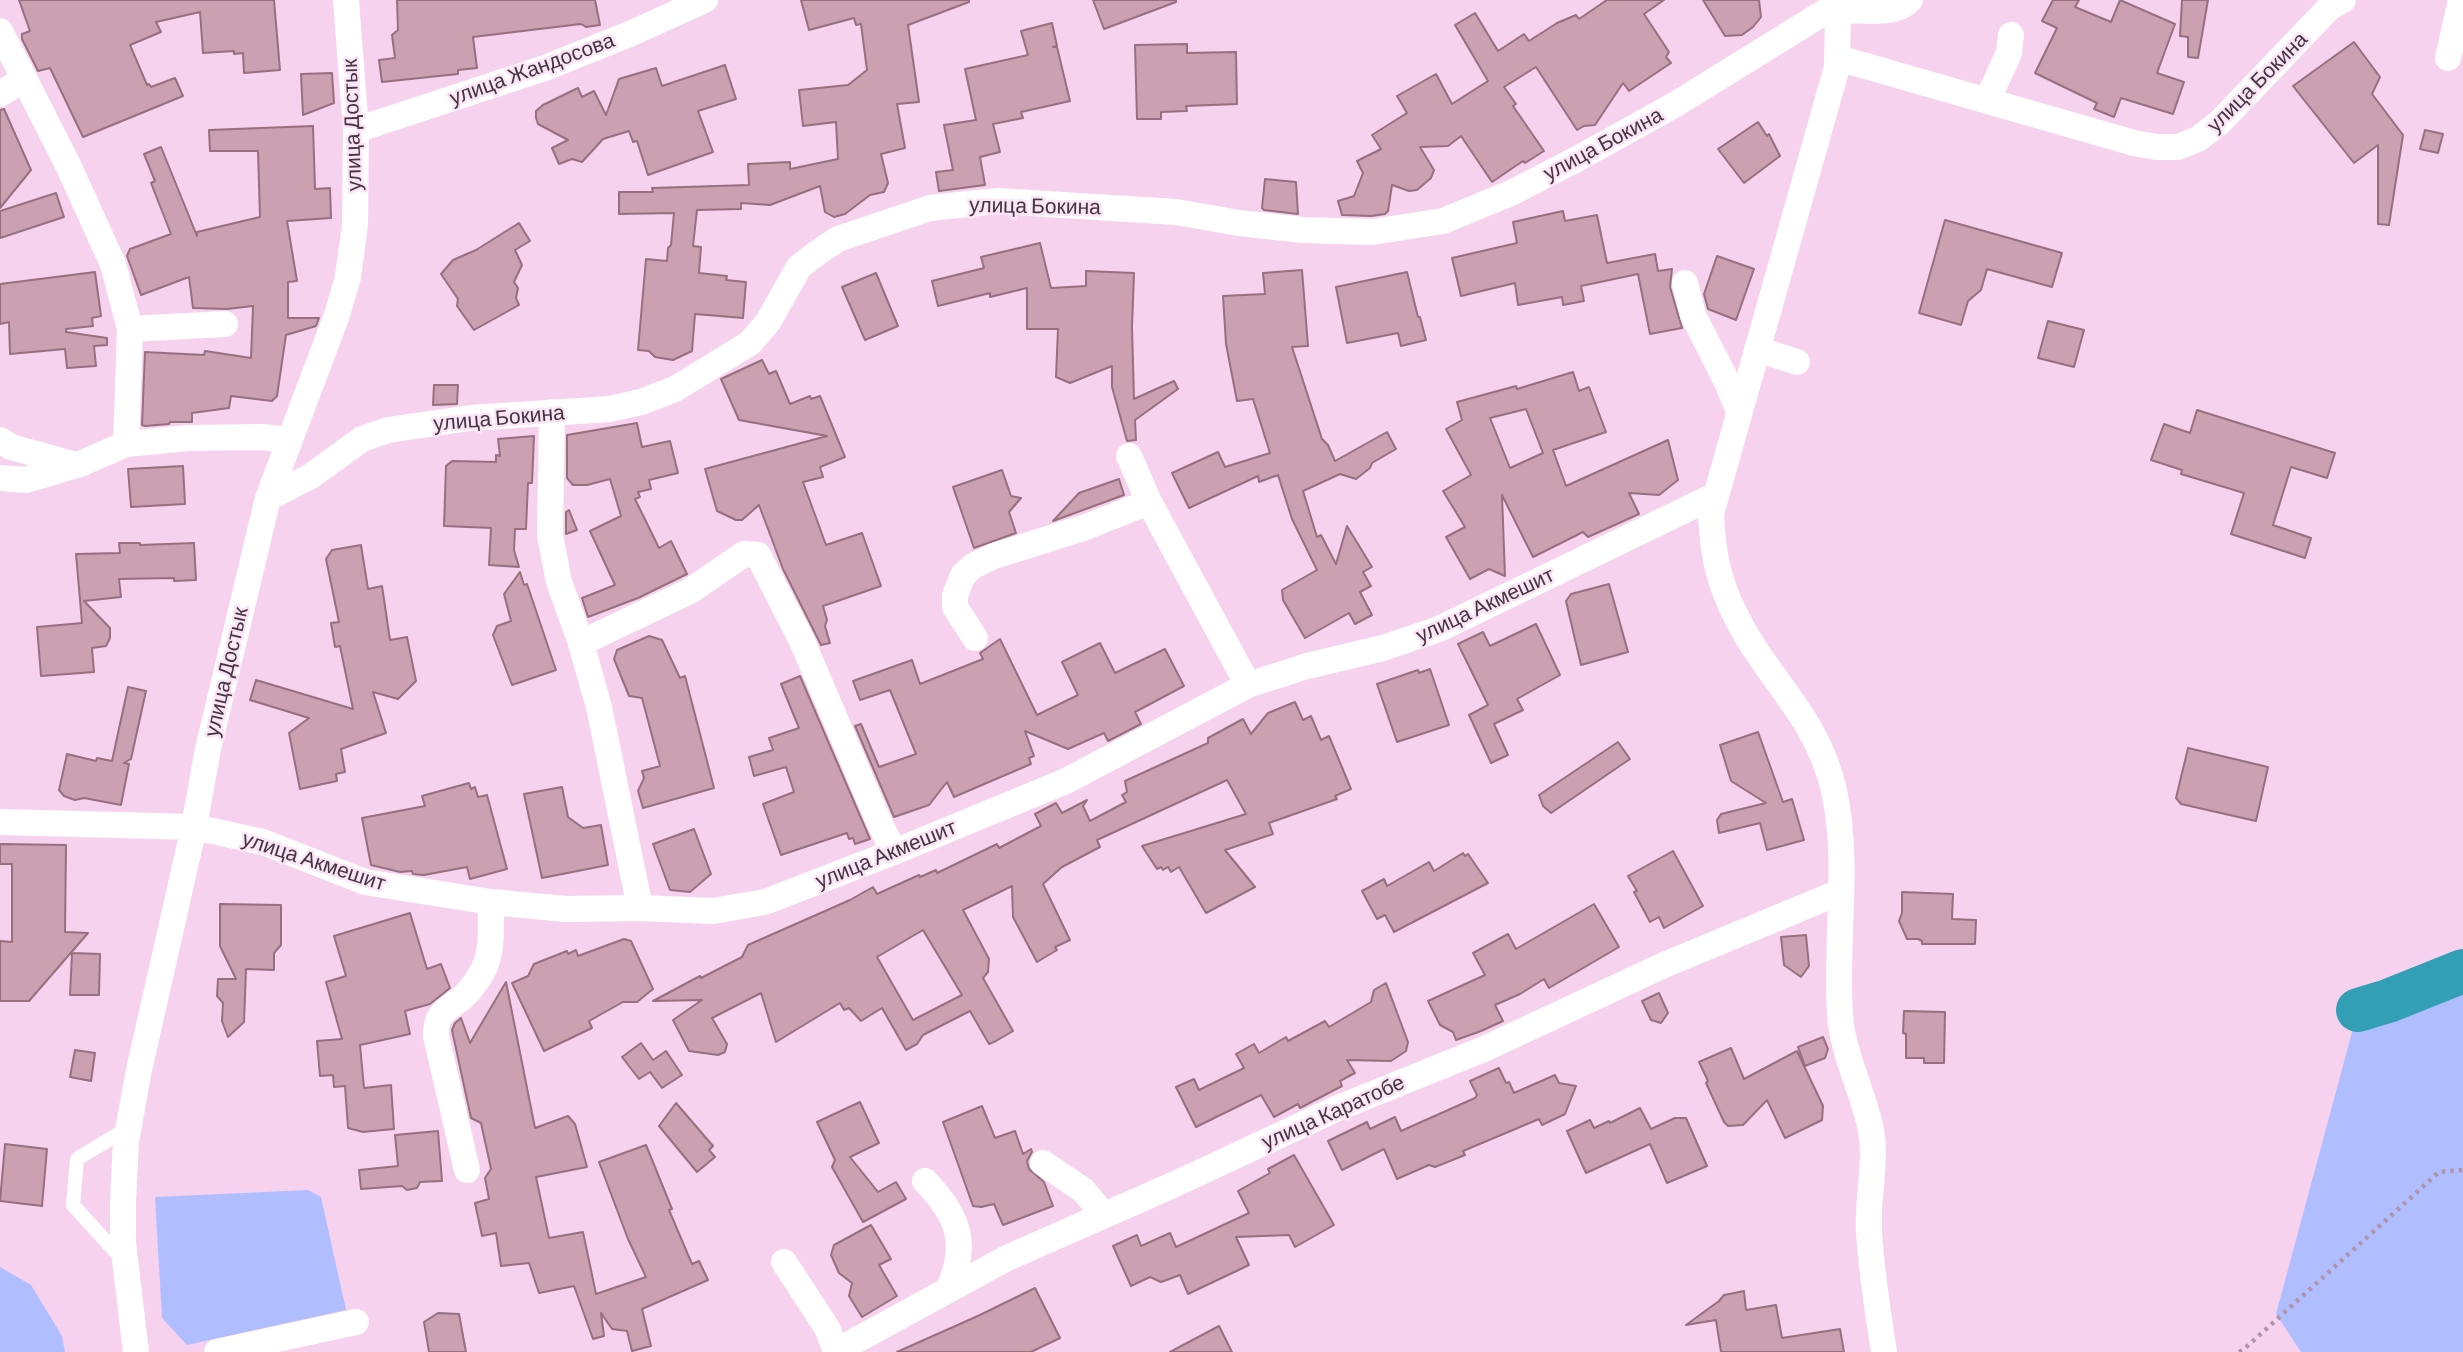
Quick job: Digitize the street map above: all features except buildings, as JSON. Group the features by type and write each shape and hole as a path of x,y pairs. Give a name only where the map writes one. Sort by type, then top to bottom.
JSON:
{"street":[{"name":"улица Достык","path":"136,1352 125,1262 123,1200 129,1127 139,1070 194,827 211,736 268,498 337,315 348,277 355,225 356,130 346,0"},
{"name":"улица Жандосова","path":"356,130 545,68 705,0"},
{"path":"1884,1352 1869,1229 1873,1160 1871,1132 1844,1044 1840,1014 1838,816 1822,751 1809,725 1736,618 1723,588 1715,562 1711,514 1811,165 1838,58 1836,5 1857,9 1892,10 1904,7 1910,0"},
{"name":"улица Бокина","path":"1838,58 2134,143 2178,147 2198,139 2220,122 2330,7 2343,0"},
{"path":"2448,58 2461,0"},
{"name":"улица Бокина","path":"268,498 311,476 362,439 388,430 470,418 610,409 641,402 675,389 750,343 768,323 799,267 820,251 838,239 930,208 998,201 1175,212 1303,230 1372,232 1443,221 1511,193 1588,153 1676,104 1836,5"},
{"path":"0,30 114,264 130,329 126,444"},
{"path":"1987,101 2008,53 2011,35"},
{"path":"0,94 24,79"},
{"path":"1685,283 1693,315 1739,412"},
{"path":"130,329 225,324"},
{"path":"1757,348 1797,362"},
{"path":"552,412 550,535 559,582 581,643 607,740 640,908"},
{"path":"0,478 26,480 76,465 126,444 213,438 262,437 289,440"},
{"path":"0,440 10,447 76,465"},
{"path":"1129,456 1149,502 1248,685"},
{"name":"улица Акмешит","path":"0,822 194,827 263,842 365,882 491,902 566,909 713,911 765,902 1066,781 1248,685 1307,666 1383,648 1439,629 1716,495"},
{"path":"975,638 956,607 955,595 963,575 973,566 994,556 1086,527 1149,502"},
{"path":"581,643 690,591 744,554 758,555 802,642 878,822 894,852"},
{"name":"улица Каратобе","path":"835,1352 1007,1258 1338,1108 1484,1049 1664,965 1840,892"},
{"path":"467,1170 436,1036 436,1025 441,1013 463,997 483,971 489,957 491,902"},
{"path":"1044,1163 1083,1190 1104,1215"},
{"path":"925,1181 942,1199 953,1217 960,1237 960,1256 948,1290"},
{"path":"783,1262 828,1328 835,1352"},
{"path":"218,1352 356,1322"}],"lane":[{"path":"125,1262 73,1205 77,1159 129,1127"}],"path":[{"path":"2239,1352 2439,1172 2463,1170"}],"shaded area":[{"path":"2463,956 2463,1352 2301,1352 2276,1314 2358,1010"},
{"path":"308,1190 321,1197 346,1310 187,1345 162,1318 155,1197"},
{"path":"0,1267 31,1285 62,1336 65,1352 0,1352"}],"waterway":[{"path":"2358,1010 2463,971"}]}
